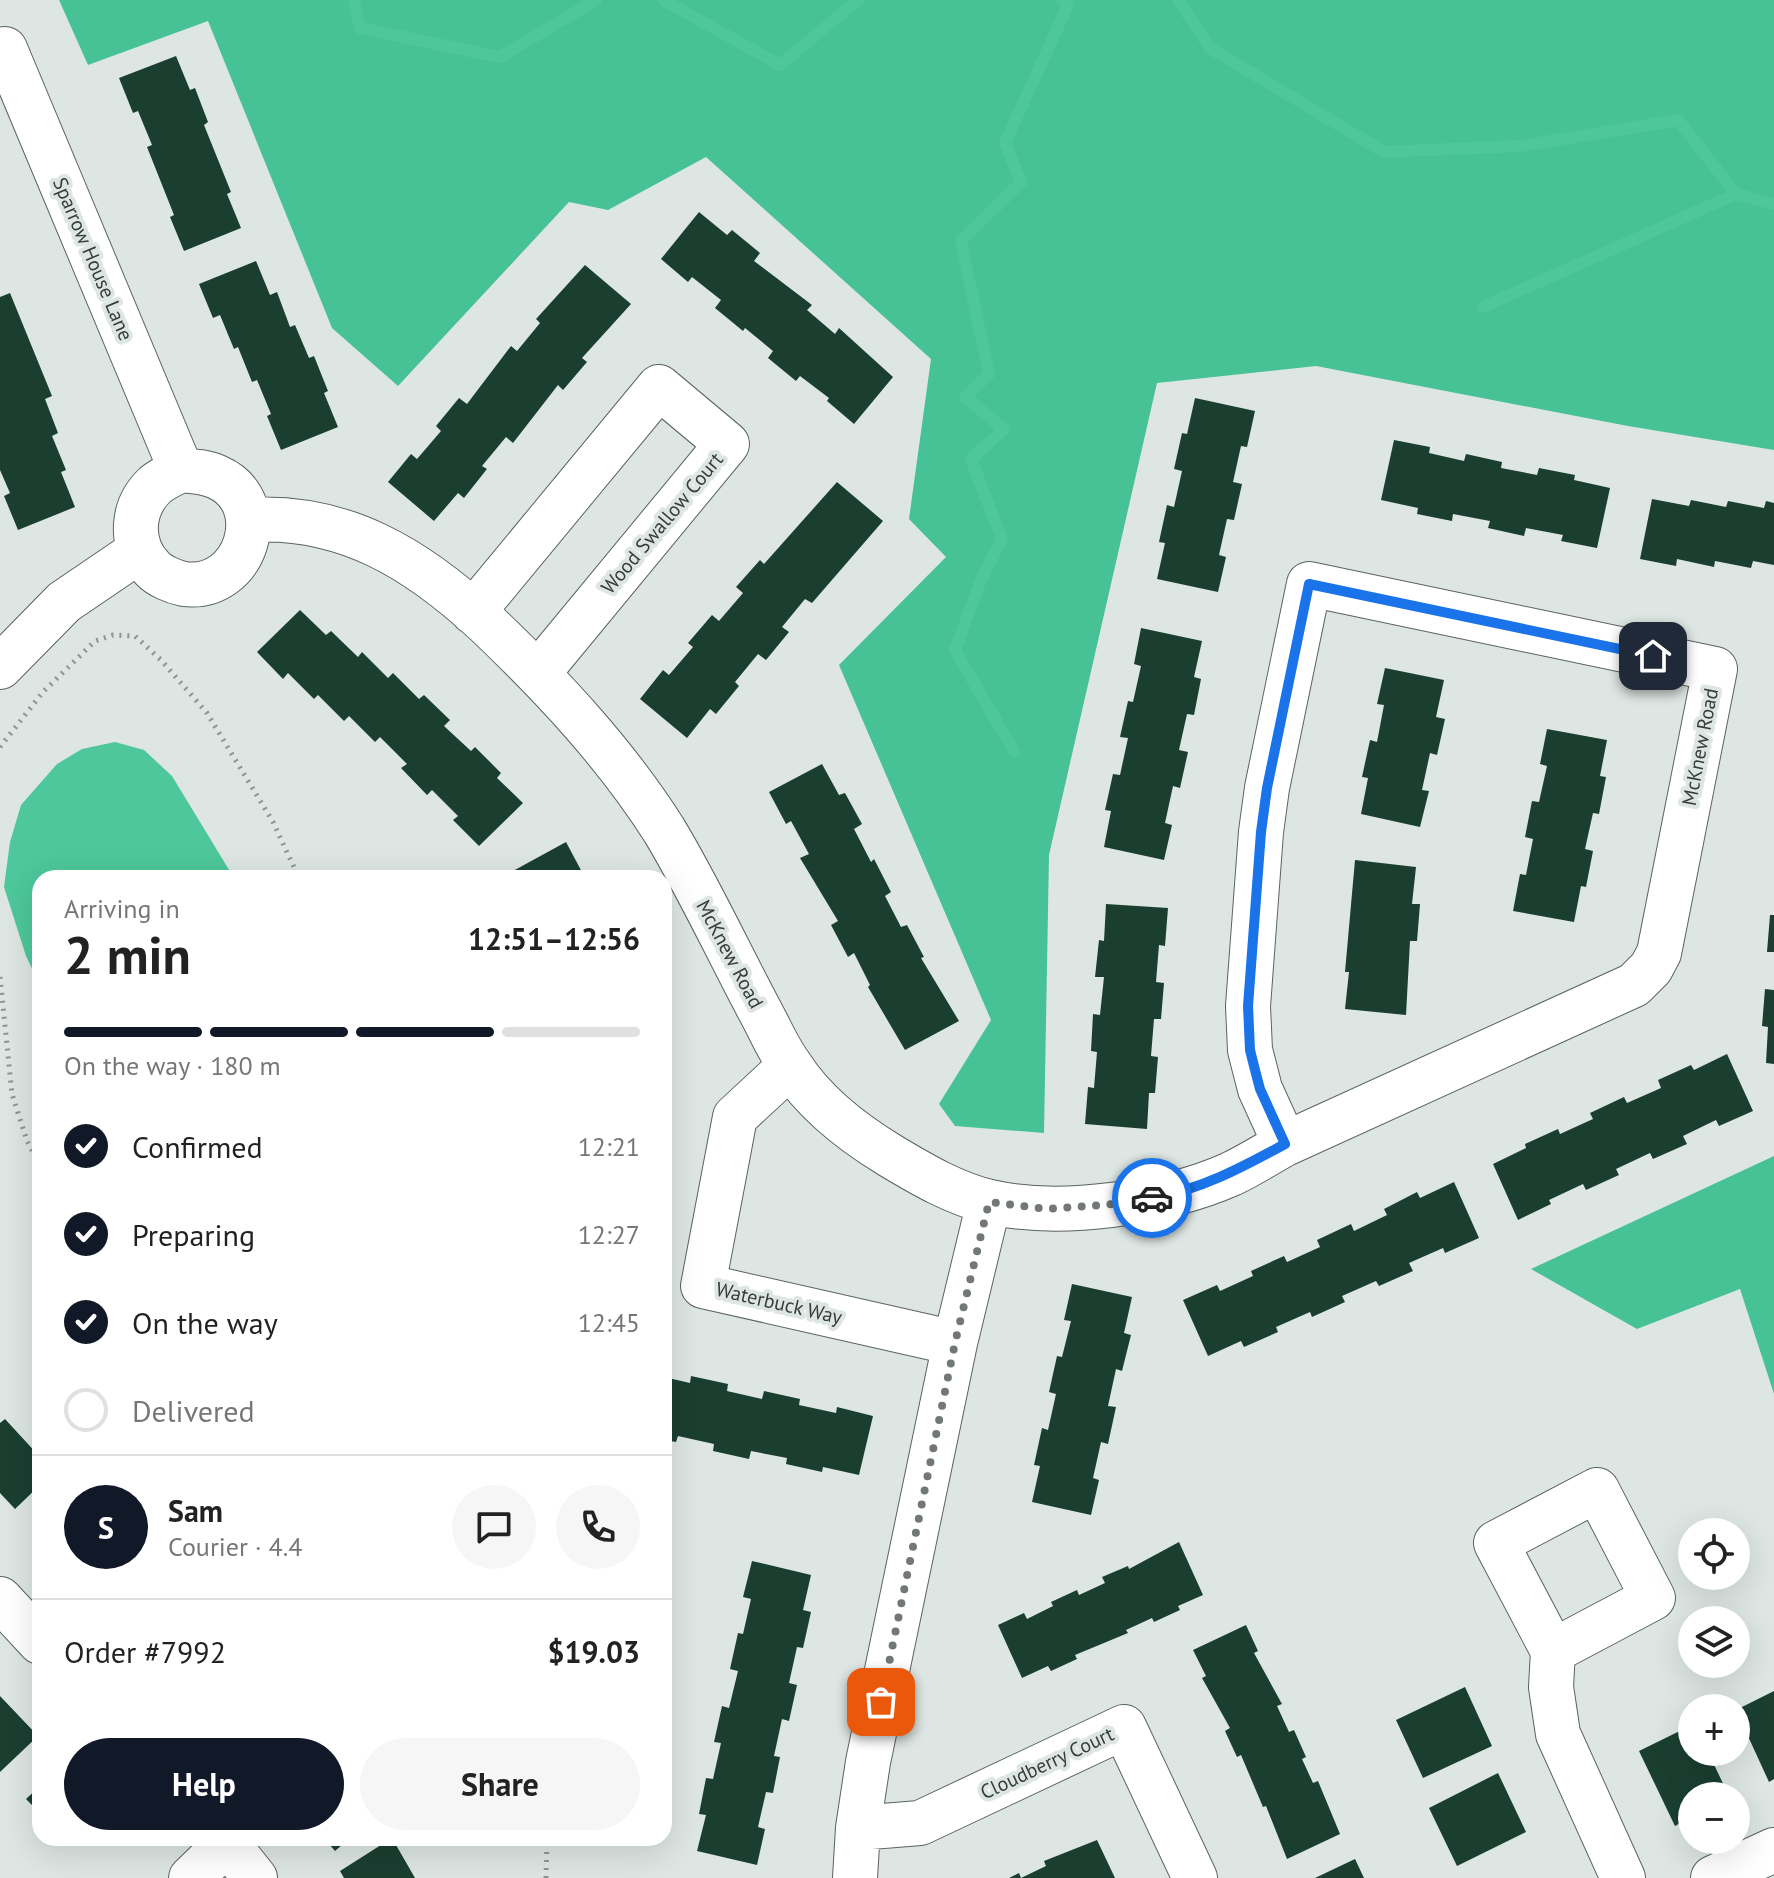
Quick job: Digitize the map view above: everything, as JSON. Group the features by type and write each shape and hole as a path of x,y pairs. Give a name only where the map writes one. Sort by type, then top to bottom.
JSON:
{"street":[{"name":"Sparrow House Lane","path":"5,49 181,470"},
{"name":"Wood Swallow Court","path":"473,612 659,387 727,444 538,673"},
{"path":"181,470 220,477 238,493 249,520 246,546 233,568 215,581 196,585 176,583 153,570 139,551 135,527 141,501 156,484 181,470"},
{"name":"McKnew Road","path":"249,520 277,518 334,528 377,544 422,568 473,612 538,673 615,760 664,831 790,1066 826,1109 869,1143 923,1176 989,1202 1047,1209 1115,1204 1171,1195 1231,1174 1285,1144 1634,985 1651,968 1659,953 1715,669 1309,584 1267,788 1248,1006 1253,1063 1260,1089 1285,1144"},
{"path":"0,667 64,602 139,551"},
{"name":"Waterbuck Way","path":"790,1066 735,1117 703,1286 955,1343"},
{"path":"855,1878 858,1828 868,1762 955,1343 989,1202"},
{"path":"0,1599 32,1633"},
{"path":"1553,1651 1551,1687 1558,1734 1623,1878"},
{"name":"Cloudberry Court","path":"858,1828 920,1823 1124,1727 1195,1878"},
{"path":"191,1878 220,1846"},
{"path":"230,1846 255,1878"},
{"path":"1713,1878 1774,1850"}],"path":[{"path":"0,747 43,692 95,641 113,635 135,636 161,660 207,713 273,822 295,870"},
{"path":"0,977 12,1094 32,1150"},
{"path":"546,1878 547,1846"}],"shaded area":[{"path":"59,0 1774,0 1774,450 1628,426 1316,366 1157,383 1049,855 1044,1133 955,1126 939,1104 991,1020 839,665 946,557 909,519 931,359 706,157 608,210 569,202 398,386 332,328 208,21 88,65"},
{"path":"115,742 144,750 172,776 229,870 32,870 32,968 4,887 10,842 21,805 57,764 82,749"},
{"path":"1774,1156 1774,1394 1740,1289 1637,1329 1531,1269"}],"building":[{"path":"176,56 190,90 195,88 208,122 204,125 231,192 227,194 241,228 184,251 170,217 174,215 147,147 152,145 138,111 133,113 119,78"},
{"path":"699,212 727,235 732,230 760,253 754,261 812,305 807,310 835,334 839,328 893,377 854,424 827,401 829,398 800,376 796,381 768,358 773,351 715,308 721,300 692,277 688,282 661,259"},
{"path":"256,261 270,295 277,292 290,327 295,325 309,358 314,356 338,427 281,450 257,380 252,382 238,347 234,349 220,315 213,318 199,284"},
{"path":"585,265 631,304 582,358 587,362 563,390 558,385 513,443 506,437 482,466 487,469 464,498 458,493 434,521 388,482 411,454 417,459 441,431 436,426 459,398 467,404 511,346 517,351 540,323 536,319"},
{"path":"10,293 52,396 45,399 58,433 52,436 66,470 61,472 75,507 18,530 4,496 10,493 0,470 0,297"},
{"path":"1195,398 1255,411 1247,447 1241,446 1233,482 1242,484 1234,520 1227,519 1219,555 1226,557 1218,592 1157,579 1165,543 1159,542 1167,505 1174,507 1182,471 1174,469 1182,433 1187,434"},
{"path":"1394,440 1430,447 1429,453 1464,461 1466,454 1502,462 1501,468 1537,475 1539,468 1575,475 1574,480 1610,488 1597,548 1561,541 1563,535 1526,528 1524,536 1488,528 1490,521 1453,514 1452,521 1417,514 1418,508 1381,500"},
{"path":"837,482 883,521 812,603 805,599 782,627 789,632 766,660 758,654 735,682 739,686 716,714 710,709 687,738 640,699 663,670 669,675 693,647 688,643 712,615 719,621 743,593 736,587 760,560 764,564"},
{"path":"1652,499 1689,506 1691,500 1726,507 1728,501 1764,508 1766,501 1774,503 1774,565 1753,561 1751,568 1715,561 1714,567 1677,559 1676,566 1640,559"},
{"path":"300,610 326,635 331,631 358,657 362,652 388,678 393,673 419,699 424,695 450,720 444,726 471,751 475,747 501,773 497,778 523,803 479,846 453,820 458,816 432,790 427,795 401,768 407,764 380,737 375,742 349,716 344,721 318,695 314,699 288,673 283,679 257,652"},
{"path":"1141,628 1202,641 1194,677 1201,679 1194,715 1187,714 1179,750 1188,752 1180,788 1173,786 1165,823 1172,825 1164,860 1104,847 1111,811 1105,810 1113,774 1120,775 1128,738 1120,737 1128,701 1133,702 1141,666 1134,664"},
{"path":"1385,668 1444,680 1436,717 1445,719 1437,755 1430,753 1422,790 1429,791 1420,827 1361,814 1368,778 1362,777 1370,740 1377,742 1384,705 1377,704"},
{"path":"1547,729 1607,740 1600,776 1606,777 1599,814 1593,813 1585,849 1593,851 1586,887 1581,886 1574,922 1513,911 1520,874 1526,875 1533,839 1525,837 1532,801 1539,802 1547,766 1540,764"},
{"path":"822,764 839,795 845,793 862,824 854,829 891,892 885,896 901,927 907,925 924,957 921,958 959,1021 905,1050 868,987 870,985 854,953 848,957 831,925 838,921 800,858 809,854 791,821 786,824 769,792"},
{"path":"566,842 581,870 515,870"},
{"path":"1355,860 1416,867 1412,904 1420,904 1417,941 1410,941 1406,1015 1345,1009 1349,972 1345,972"},
{"path":"1106,904 1168,908 1165,946 1159,945 1156,982 1164,983 1161,1019 1154,1019 1151,1056 1158,1057 1155,1093 1149,1093 1147,1129 1085,1124 1088,1087 1094,1088 1097,1052 1091,1051 1093,1014 1100,1015 1104,977 1095,977 1099,940 1104,941"},
{"path":"1770,915 1774,915 1774,952 1767,952"},
{"path":"1765,989 1774,990 1774,1064 1766,1063 1768,1027 1762,1026"},
{"path":"1727,1054 1753,1111 1719,1126 1716,1120 1683,1136 1687,1144 1653,1159 1650,1153 1616,1169 1619,1175 1586,1190 1583,1184 1549,1200 1551,1204 1518,1220 1493,1164 1526,1148 1525,1144 1558,1129 1560,1134 1593,1119 1590,1113 1624,1097 1627,1103 1661,1088 1658,1080 1691,1065 1694,1070"},
{"path":"1454,1182 1479,1238 1445,1253 1443,1248 1409,1263 1413,1271 1379,1286 1376,1281 1342,1296 1345,1302 1312,1317 1310,1312 1276,1327 1278,1332 1244,1347 1241,1341 1208,1356 1183,1300 1217,1285 1220,1291 1253,1276 1251,1271 1284,1256 1287,1262 1320,1247 1317,1240 1351,1224 1354,1231 1387,1215 1384,1209 1417,1192 1420,1198"},
{"path":"1072,1284 1132,1297 1124,1333 1131,1335 1122,1371 1116,1369 1108,1406 1116,1407 1108,1444 1101,1442 1093,1478 1099,1480 1091,1515 1032,1502 1040,1466 1034,1465 1042,1428 1048,1430 1056,1394 1049,1392 1057,1356 1062,1357 1071,1321 1064,1320"},
{"path":"691,1376 728,1384 727,1391 762,1399 764,1391 800,1399 799,1405 836,1413 837,1407 873,1416 859,1475 823,1467 822,1472 786,1464 787,1458 751,1451 749,1459 713,1451 714,1444 678,1436 676,1442 672,1441 672,1379 690,1383"},
{"path":"5,1419 32,1448 32,1493 15,1509 0,1493 0,1423"},
{"path":"1179,1542 1203,1595 1178,1606 1180,1610 1154,1622 1152,1618 1126,1630 1128,1633 1075,1655 1077,1659 1051,1671 1048,1666 1022,1678 998,1625 1024,1613 1027,1619 1053,1606 1051,1602 1077,1590 1079,1595 1105,1583 1102,1577 1128,1566 1129,1569"},
{"path":"752,1561 811,1575 803,1610 811,1612 803,1648 797,1647 789,1683 797,1685 789,1721 782,1719 774,1756 780,1757 773,1793 766,1792 758,1827 765,1829 757,1865 697,1851 706,1815 699,1814 706,1778 713,1779 721,1743 714,1742 722,1706 729,1708 738,1671 730,1669 738,1633 743,1634 751,1599 743,1597"},
{"path":"1246,1625 1258,1651 1254,1653 1282,1704 1277,1706 1289,1732 1294,1730 1306,1757 1302,1759 1313,1783 1318,1781 1340,1834 1287,1859 1266,1806 1263,1807 1241,1755 1237,1757 1225,1731 1230,1728 1202,1678 1206,1676 1193,1650"},
{"path":"1465,1687 1492,1746 1423,1778 1396,1720"},
{"path":"1774,1691 1774,1779 1769,1782 1750,1741 1750,1703"},
{"path":"0,1696 32,1730 32,1742 0,1772"},
{"path":"1678,1732 1678,1766 1715,1766 1722,1782 1678,1782 1678,1824 1675,1826 1639,1751"},
{"path":"1498,1773 1526,1832 1457,1866 1429,1808"},
{"path":"1097,1840 1115,1878 1021,1878 1046,1866 1044,1861"},
{"path":"379,1846 397,1846 415,1878 344,1878 340,1871"},
{"path":"1355,1859 1364,1878 1315,1878"}],"waterway":[{"path":"354,0 360,28 500,57 596,0"},
{"path":"663,0 780,65 858,0"},
{"path":"1014,751 955,650 981,580 1002,539 971,459 1004,429 965,397 989,374 961,241 1021,182 1005,143 1068,5 1062,0"},
{"path":"1178,0 1210,48 1384,152 1520,146 1678,120 1736,194 1483,307"},
{"path":"1736,194 1774,204"}],"way so far":[{"path":"881,1702 955,1343 989,1202 1047,1209 1152,1198"}],"route":[{"path":"1152,1198 1171,1195 1231,1174 1285,1144 1260,1089 1250,1050 1248,1006 1267,788 1309,584 1653,656"}]}
